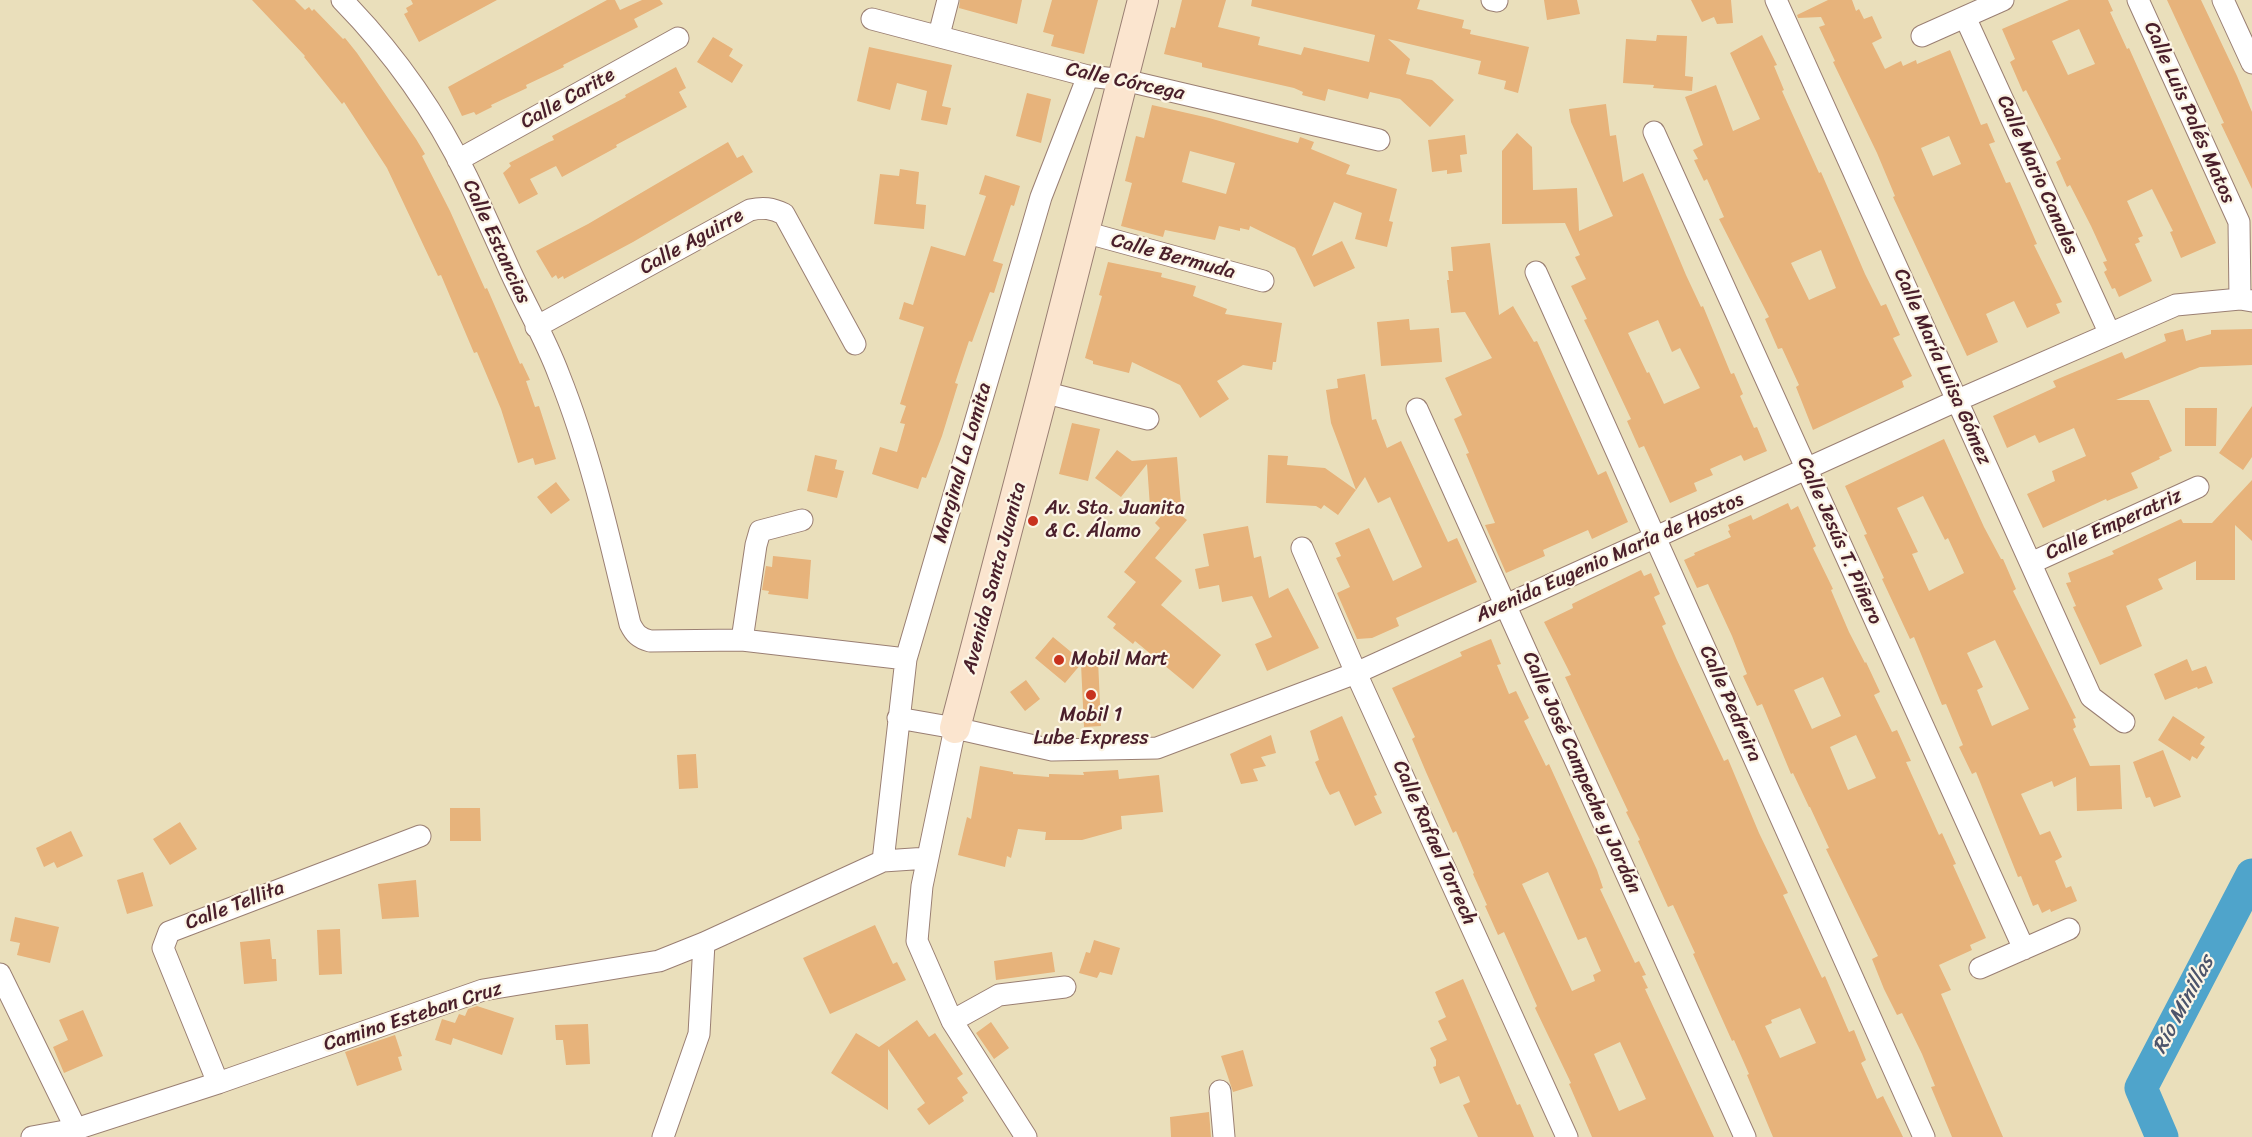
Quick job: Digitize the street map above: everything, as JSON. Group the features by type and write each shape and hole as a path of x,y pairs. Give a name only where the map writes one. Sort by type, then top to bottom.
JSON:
{"street":[{"path":"939,35 948,0"},
{"name":"Avenida Santa Juanita","path":"1026,1137 952,1021 917,941 922,886 955,728 1044,392 1143,0"},
{"name":"Calle María Luisa Gómez","path":"1776,0 2091,697 2124,722"},
{"path":"1922,36 2003,0"},
{"name":"Calle Luis Palés Matos","path":"2138,0 2239,222 2246,300"},
{"path":"2223,0 2252,63"},
{"name":"Calle Estancias","path":"353,3 362,21 424,101 458,160 559,373 573,411 602,510 634,633 650,641 742,640 906,659"},
{"name":"Calle Mario Canales","path":"1965,17 2109,332"},
{"name":"Calle Córcega","path":"872,19 1088,76 1124,80 1379,140"},
{"name":"Calle Carite","path":"458,160 678,38"},
{"name":"Marginal La Lomita","path":"883,861 906,659 1041,197 1088,76"},
{"name":"Calle Jesús T. Piñero","path":"1654,132 2024,949"},
{"name":"Calle Aguirre","path":"536,327 750,210 763,208 774,209 784,214 855,344"},
{"name":"Calle Bermuda","path":"1084,232 1263,281"},
{"name":"Calle Pedreira","path":"1536,272 1924,1137"},
{"name":"Avenida Eugenio María de Hostos","path":"898,718 955,728 1052,750 1157,748 1356,673 2109,332 2176,304 2246,300"},
{"path":"1044,392 1148,419"},
{"name":"Calle José Campeche y Jordán","path":"1417,409 1745,1137"},
{"name":"Calle Emperatriz","path":"2031,563 2198,487"},
{"path":"742,640 760,531 802,520"},
{"name":"Calle Rafael Torrech","path":"1302,548 1356,673 1567,1137"},
{"name":"Calle Tellita","path":"218,1083 164,948 169,932 420,836"},
{"name":"Camino Esteban Cruz","path":"32,1137 76,1129 218,1083 483,990 659,961 704,943 883,861 928,858"},
{"path":"1980,968 2069,929"},
{"path":"663,1137 699,1034 704,943"},
{"path":"0,974 76,1129"},
{"path":"952,1021 999,995 1065,987"},
{"path":"1220,1091 1224,1137"}],"building":[{"path":"252,0 295,0 305,10 309,7 312,11 314,9 343,39 345,38 357,53 416,139 425,154 422,156 485,289 487,288 520,364 522,363 530,380 526,381 535,407 539,406 556,459 535,465 533,458 518,463 501,409 477,352 474,353 441,275 438,276 387,168 344,102 342,104 305,56"},
{"path":"411,0 497,0 419,42 404,14 408,12 406,8 413,4"},
{"path":"607,0 615,0 620,10 642,0 660,0 663,4 634,19 638,27 526,85 527,88 491,105 492,107 476,115 474,112 462,116 448,87"},
{"path":"960,0 1022,0 1017,24 959,8"},
{"path":"1052,0 1098,0 1084,54 1051,46 1054,35 1043,32"},
{"path":"1182,0 1226,0 1218,27 1260,37 1258,45 1301,55 1304,47 1369,62 1375,35 1251,6 1252,0 1420,0 1417,9 1464,20 1462,28 1471,30 1470,34 1529,47 1518,93 1504,89 1506,81 1478,74 1481,61 1388,39 1410,59 1406,74 1432,80 1454,100 1430,127 1400,99 1370,92 1368,99 1328,89 1325,101 1302,95 1303,92 1294,88 1202,67 1202,63 1164,54 1171,27 1175,28"},
{"path":"1544,0 1577,0 1580,14 1547,20"},
{"path":"1691,0 1731,0 1733,23 1717,24 1714,17 1702,22"},
{"path":"1828,0 1852,0 1856,11 1859,9 1864,19 1872,16 1882,38 1872,43 1885,69 1901,61 1903,66 1916,60 1917,64 1950,50 1981,125 1987,123 1995,142 1989,144 2006,183 2010,182 2037,244 2034,245 2062,302 2056,304 2060,313 2027,328 2014,301 1986,314 1998,342 1967,356 1893,197 1895,196 1877,153 1833,62 1835,61 1819,27 1825,25 1821,17 1798,18 1797,15","holes":["1949,136 1961,164 1933,176 1921,148"]},
{"path":"2069,0 2108,0 2113,11 2110,12 2127,49 2129,48 2216,243 2181,258 2170,232 2173,231 2152,189 2127,201 2143,236 2138,238 2140,242 2135,244 2152,281 2119,297 2115,288 2112,289 2104,272 2107,270 2103,262 2107,261 2091,226 2070,185 2067,187 2056,162 2061,159 2026,90 2023,92 2010,62 2015,59 2002,29","holes":["2079,29 2095,64 2068,75 2052,41"]},
{"path":"2167,0 2201,0 2237,76 2252,112 2252,189 2221,124 2224,123"},
{"path":"1657,35 1687,36 1685,76 1693,77 1692,91 1623,83 1626,39 1656,41"},
{"path":"1762,35 1777,65 1774,66 1784,90 1782,91 1819,173 1821,172 1865,274 1881,306 1886,304 1900,335 1893,338 1912,376 1902,381 1904,387 1813,430 1796,387 1799,385 1782,348 1778,349 1765,319 1769,317 1719,219 1724,217 1707,179 1704,181 1694,160 1698,159 1693,150 1703,145 1685,97 1716,85 1733,131 1760,119 1730,53","holes":["1821,250 1836,288 1809,300 1791,263"]},
{"path":"713,37 733,49 729,56 743,65 732,83 697,62"},
{"path":"869,47 952,65 942,106 951,108 947,125 921,120 927,91 897,83 890,110 857,101"},
{"path":"676,67 686,88 679,92 687,107 562,177 556,166 530,179 538,194 519,204 503,173 511,166 509,163 554,140 552,136 626,97 625,95"},
{"path":"1027,93 1051,99 1041,143 1016,136"},
{"path":"1606,104 1610,136 1616,135 1623,182 1643,173 1731,374 1734,373 1743,394 1740,396 1754,428 1757,427 1767,451 1744,461 1741,455 1710,469 1713,475 1694,483 1697,491 1670,503 1644,446 1639,448 1627,421 1631,419 1584,320 1587,319 1571,286 1586,279 1575,257 1580,255 1565,223 1502,224 1502,151 1517,133 1532,147 1533,190 1577,188 1579,231 1613,216 1571,122 1569,109","holes":["1658,320 1672,352 1680,348 1700,388 1664,404 1628,333"]},
{"path":"1152,105 1298,143 1300,137 1314,142 1311,149 1350,165 1346,174 1397,189 1389,221 1393,222 1387,247 1355,239 1362,213 1334,202 1312,256 1342,241 1355,268 1314,287 1295,248 1250,226 1249,230 1240,228 1240,231 1219,226 1215,240 1165,230 1163,237 1121,226 1132,183 1125,181 1136,136 1144,138","holes":["1190,151 1235,163 1226,194 1182,182"]},
{"path":"1465,135 1467,154 1460,155 1462,172 1447,174 1447,170 1432,172 1428,140"},
{"path":"728,142 737,158 743,155 753,172 564,279 563,276 558,279 556,275 552,278 536,251 588,224"},
{"path":"900,169 919,172 916,204 926,205 924,229 874,224 880,174 899,176"},
{"path":"985,175 1020,186 1014,206 1011,205 993,261 1003,264 994,293 990,292 972,342 969,341 955,383 958,384 942,436 926,478 922,477 918,489 872,474 880,447 897,452 905,424 900,423 906,406 900,404 924,327 899,319 904,302 913,305 931,246 965,256 986,196 979,194"},
{"path":"1490,243 1499,315 1513,306 1534,342 1537,341 1598,475 1606,471 1628,522 1592,539 1588,530 1543,550 1545,556 1506,573 1485,525 1495,523 1466,454 1469,453 1454,419 1462,415 1445,378 1492,358 1465,312 1451,313 1447,280 1449,280 1448,271 1453,271 1451,247"},
{"path":"1108,262 1162,273 1161,277 1196,286 1193,296 1227,309 1225,314 1282,323 1276,362 1273,362 1272,370 1243,365 1217,381 1229,399 1200,418 1180,385 1132,362 1129,373 1093,364 1093,361 1085,358 1102,296 1099,295"},
{"path":"1409,319 1410,330 1439,328 1442,362 1381,366 1377,322"},
{"path":"2183,329 2186,341 2211,334 2211,330 2252,329 2252,365 2200,367 2116,400 2149,400 2172,451 2131,473 2138,488 2107,501 2106,499 2043,528 2027,494 2055,481 2052,471 2086,456 2074,428 2039,443 2035,435 2007,448 1993,416 2056,387 2053,381 2122,352 2125,359 2166,341 2164,334"},
{"path":"1365,374 1372,420 1376,419 1387,448 1401,441 1448,542 1457,538 1477,582 1396,618 1399,626 1372,638 1357,639 1337,593 1350,587 1336,558 1341,556 1335,543 1369,528 1393,581 1422,567 1390,497 1378,503 1365,477 1356,490 1331,423 1326,390 1338,388 1337,379"},
{"path":"2252,406 2252,457 2243,470 2219,453"},
{"path":"2185,408 2217,408 2216,446 2185,446"},
{"path":"1072,423 1100,429 1088,481 1059,474"},
{"path":"1944,439 1984,527 2003,559 2016,589 2013,591 2076,718 2073,719 2076,727 2073,729 2090,766 2120,765 2122,809 2077,811 2076,777 2054,787 2052,781 2021,794 2040,835 2050,831 2062,857 2055,861 2066,888 2071,886 2077,901 2051,912 2050,909 2042,913 2038,904 2033,906 2021,876 2018,877 1976,772 1972,774 1959,747 1963,745 1946,704 1942,705 1914,637 1910,639 1882,579 1884,578 1864,535 1867,534 1845,486","holes":["1923,496 1945,540 1948,538 1964,573 1929,591 1912,554 1918,552 1897,508","1995,640 2029,709 1992,726 1977,690 1983,687 1967,653"]},
{"path":"1117,450 1132,461 1177,457 1182,516 1187,520 1155,558 1182,581 1161,605 1221,655 1193,689 1135,641 1133,644 1113,628 1116,624 1107,617 1136,582 1124,572 1160,528 1155,523 1170,506 1150,507 1147,464 1121,497 1095,478"},
{"path":"815,455 837,460 835,469 844,471 837,498 807,491"},
{"path":"1268,455 1288,456 1287,465 1325,468 1356,490 1338,515 1324,505 1321,509 1316,506 1266,503"},
{"path":"2252,480 2252,541 2235,525 2235,580 2196,580 2196,561 2158,579 2163,589 2126,606 2142,646 2100,665 2073,607 2076,606 2066,583 2071,582 2068,573 2114,554 2112,551 2181,519 2183,523 2212,523"},
{"path":"556,482 570,500 551,514 537,497"},
{"path":"1788,503 1791,510 1798,506 1816,546 1813,548 1833,589 1831,590 1849,632 1880,692 1874,695 1892,732 1897,730 1911,761 1906,762 1939,835 1942,833 1956,864 1953,865 1986,938 1970,945 1972,950 1939,965 1951,990 1941,994 2003,1137 1952,1137 1931,1087 1935,1086 1922,1054 1902,1013 1897,1015 1884,989 1872,959 1878,956 1826,849 1829,848 1810,807 1793,773 1791,774 1762,704 1757,706 1743,676 1747,674 1708,584 1697,588 1684,560 1695,555 1694,553 1731,537 1728,525 1751,515 1753,520","holes":["1823,677 1841,716 1812,729 1794,690","1856,735 1876,778 1848,790 1830,747"]},
{"path":"1248,526 1254,558 1261,556 1269,598 1288,588 1319,648 1267,671 1255,644 1272,637 1252,596 1222,602 1219,585 1199,589 1195,569 1209,566 1203,534"},
{"path":"773,556 811,560 808,599 768,594 769,591 762,590 766,566 772,567"},
{"path":"1641,570 1644,576 1651,573 1660,594 1654,597 1666,624 1662,626 1676,658 1724,761 1728,759 1759,833 1788,893 1783,895 1822,978 1825,976 1849,1032 1854,1030 1866,1060 1861,1063 1877,1099 1883,1096 1903,1137 1773,1137 1734,1040 1732,1041 1673,905 1668,907 1638,841 1640,840 1626,812 1628,811 1565,677 1571,675 1544,622 1573,608 1572,604","holes":["1800,1008 1816,1043 1780,1058 1765,1026 1772,1023 1771,1020"]},
{"path":"1053,637 1082,661 1098,660 1101,726 1084,727 1081,664 1065,683 1035,658"},
{"path":"1491,639 1501,664 1497,665 1509,694 1516,691 1529,718 1524,721 1546,766 1549,764 1597,870 1603,888 1600,889 1635,963 1639,961 1646,975 1642,976 1648,988 1645,989 1714,1137 1592,1137 1569,1084 1571,1083 1535,1008 1537,1006 1504,932 1498,935 1485,906 1487,905 1474,873 1456,831 1453,833 1412,739 1415,737 1392,688 1462,656 1460,652","holes":["1548,872 1578,940 1586,937 1601,971 1593,975 1595,981 1572,991 1522,884","1620,1042 1646,1099 1619,1111 1594,1054"]},
{"path":"2187,659 2192,671 2206,666 2213,683 2165,700 2154,674"},
{"path":"1026,680 1040,699 1025,711 1010,692"},
{"path":"1342,716 1377,795 1374,796 1382,813 1355,826 1339,791 1330,795 1326,788 1315,762 1319,760 1310,731"},
{"path":"2173,716 2205,737 2200,744 2205,747 2197,759 2192,756 2190,761 2158,740"},
{"path":"1271,735 1276,753 1261,757 1266,766 1253,769 1258,781 1241,784 1230,754"},
{"path":"2163,750 2181,797 2154,807 2150,797 2146,798 2133,762"},
{"path":"696,754 698,788 679,789 677,755"},
{"path":"980,766 1013,772 1013,774 1049,777 1049,774 1084,775 1083,772 1118,770 1119,779 1159,775 1163,812 1121,816 1122,829 1082,840 1045,840 1046,832 1018,829 1011,858 1007,856 1005,867 958,855 967,817 971,819"},
{"path":"450,808 480,808 481,841 450,841"},
{"path":"180,822 197,849 170,865 153,839"},
{"path":"71,831 83,856 57,868 54,862 44,867 36,848"},
{"path":"143,872 153,906 127,914 117,880"},
{"path":"416,880 419,917 382,919 378,884"},
{"path":"15,917 59,927 50,963 17,955 20,943 10,941"},
{"path":"875,925 893,964 897,962 906,980 830,1014 803,958"},
{"path":"340,929 342,974 319,975 317,930"},
{"path":"270,939 272,959 276,959 277,981 244,984 240,942"},
{"path":"1094,940 1120,948 1112,975 1100,972 1097,978 1079,973 1086,952 1090,953"},
{"path":"1052,952 1055,972 996,980 994,961"},
{"path":"1463,979 1517,1105 1520,1104 1534,1137 1478,1137 1463,1105 1470,1102 1459,1076 1440,1084 1433,1067 1436,1066 1436,1060 1430,1048 1447,1040 1438,1021 1446,1017 1435,992"},
{"path":"477,1006 514,1018 502,1055 453,1038 451,1045 435,1040 442,1019 455,1023 459,1014 465,1016 468,1009"},
{"path":"83,1010 103,1056 64,1073 53,1047 68,1040 59,1020"},
{"path":"917,1020 929,1037 935,1033 963,1074 957,1078 968,1093 962,1097 964,1101 929,1125 917,1109 925,1103 888,1049 888,1110 831,1073 856,1033 879,1047"},
{"path":"991,1022 1009,1048 994,1059 976,1033"},
{"path":"588,1024 590,1064 566,1065 563,1040 556,1040 555,1025"},
{"path":"395,1035 402,1056 398,1057 402,1070 357,1086 345,1052"},
{"path":"1243,1050 1253,1086 1233,1092 1221,1056"},
{"path":"1209,1112 1211,1137 1171,1137 1170,1117"}],"waterway":[{"name":"Río Minillas","path":"2162,1137 2141,1088 2252,875"}],"place":[{"name":"Av. Sta. Juanita & C. Álamo","path":"1033,521"},
{"name":"Mobil Mart","path":"1059,660"},
{"name":"Mobil 1 Lube Express","path":"1091,695"}]}
